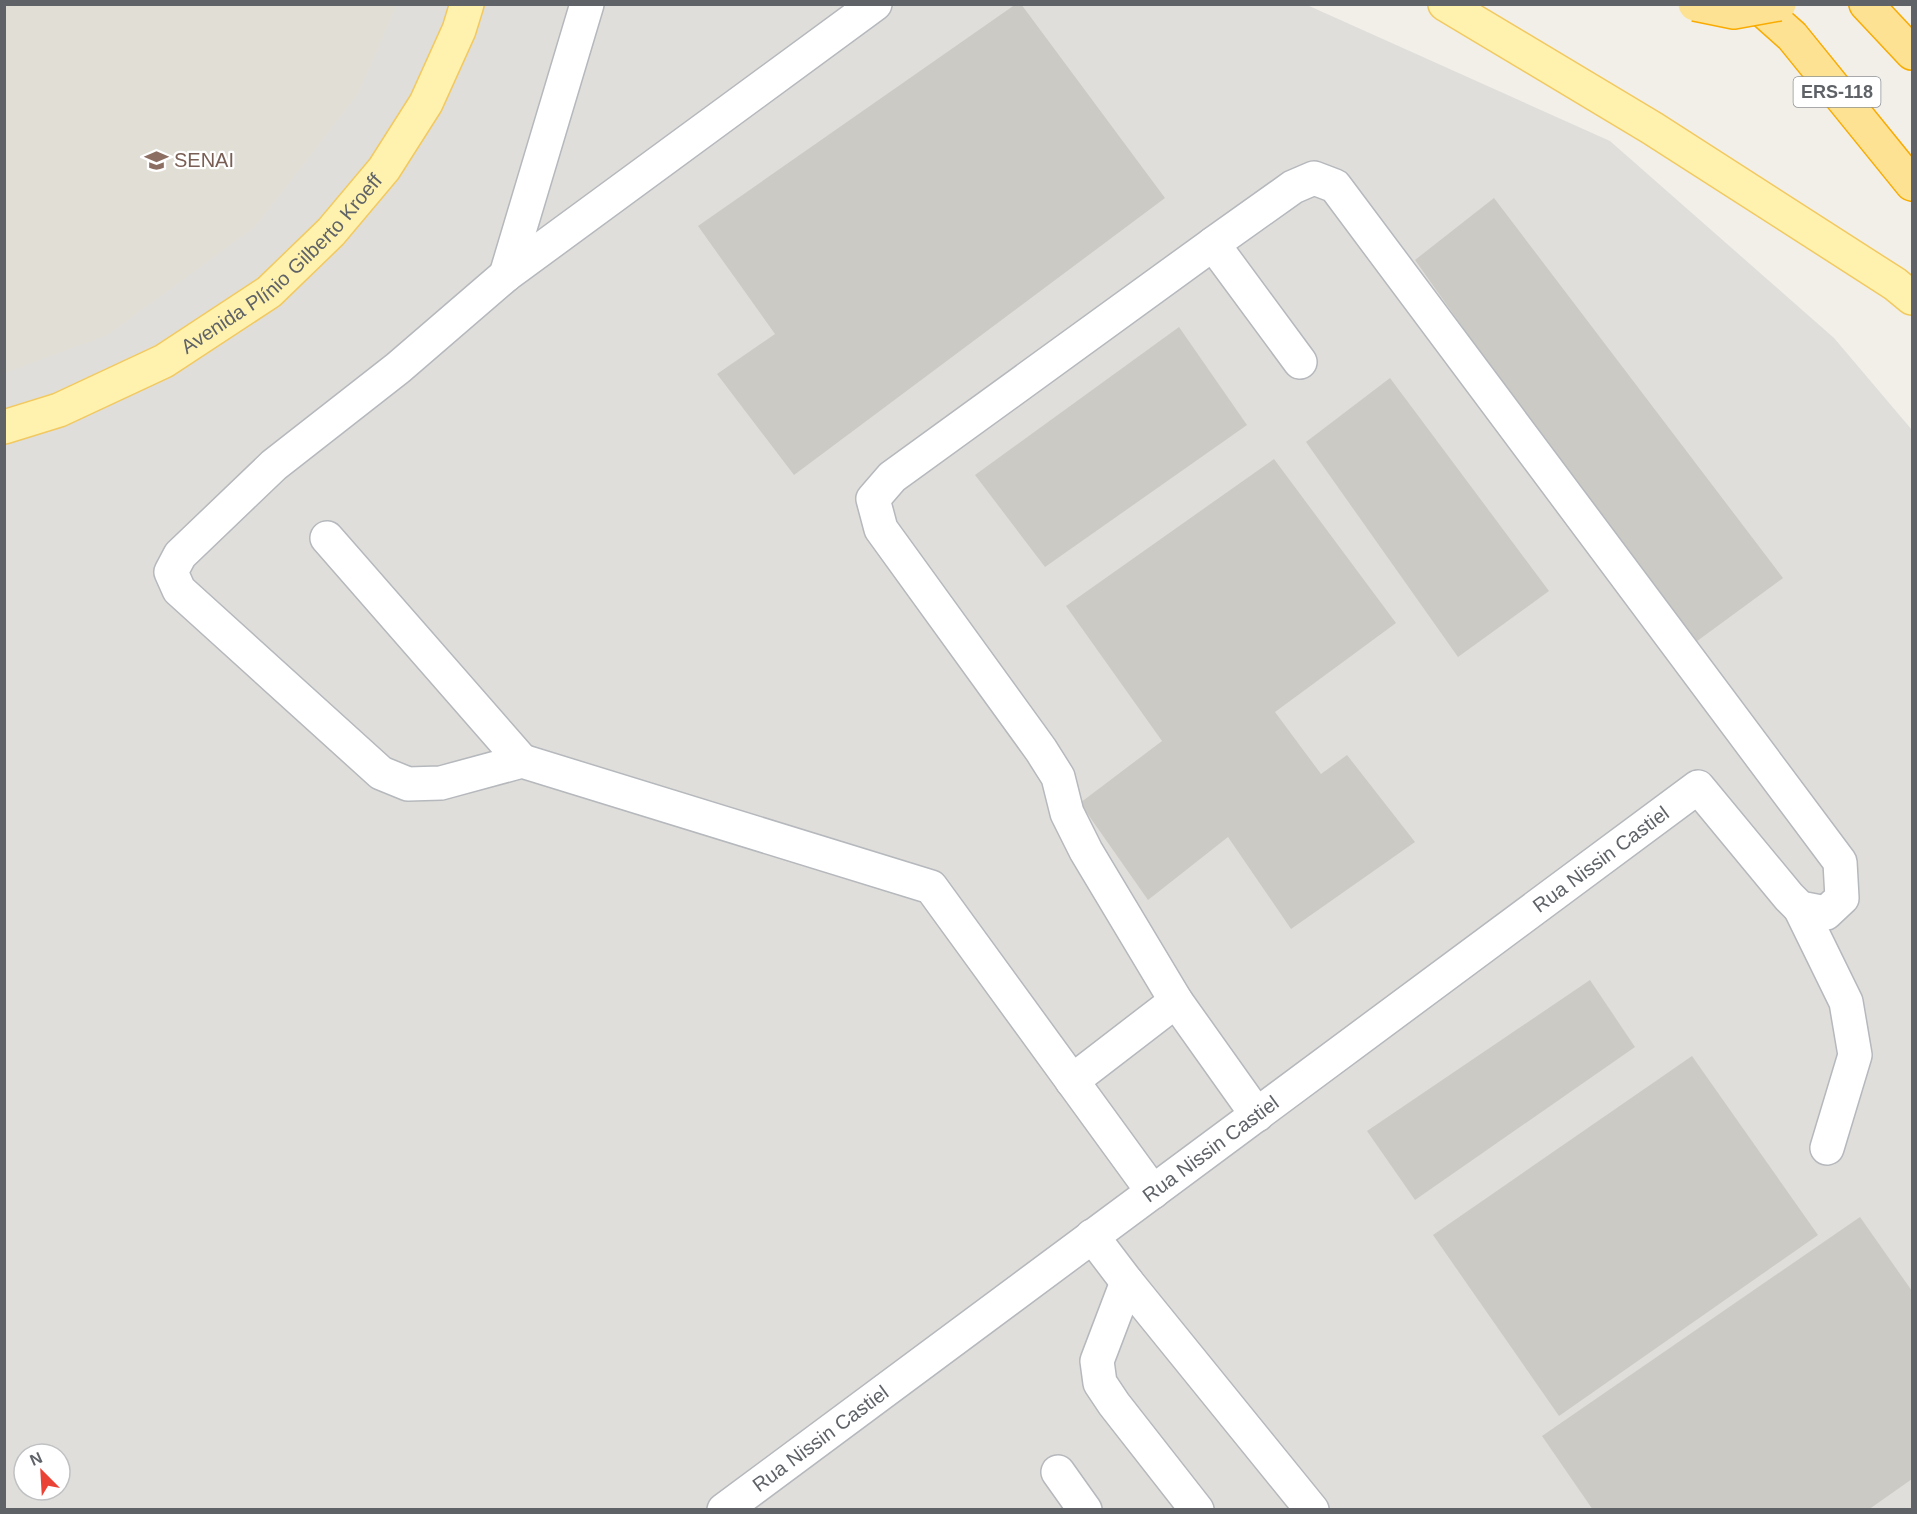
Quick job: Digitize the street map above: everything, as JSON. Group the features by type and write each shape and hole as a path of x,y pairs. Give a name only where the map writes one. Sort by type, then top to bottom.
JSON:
{"highway":[{"path":"1695,4 1734,12 1779,4"},
{"name":"ERS-118","path":"1756,4 1792,36 1912,184"},
{"path":"1866,4 1912,53"}],"main road":[{"name":"Avenida Plínio Gilberto Kroeff","path":"4,427 59,410 164,361 268,292 331,232 384,169 426,103 459,30 467,4"},
{"path":"1445,4 1652,128 1895,284 1912,298"}],"street":[{"path":"506,275 587,4"},
{"path":"522,761 441,783 408,784 381,773 179,590 171,572 180,555 274,465 398,368 506,275 875,4"},
{"path":"1257,1115 1176,1001 1086,851 1067,813 1058,777 1041,750 881,529 873,499 892,477 1293,187 1314,178 1335,186 1840,862 1842,898 1826,913 1800,908"},
{"path":"1213,244 1300,362"},
{"path":"327,538 522,761 931,887 1153,1192"},
{"name":"Rua Nissin Castiel","path":"724,1509 1698,788 1800,908"},
{"path":"1800,908 1846,1002 1855,1054 1827,1148"},
{"path":"1072,1081 1176,1001"},
{"path":"1092,1236 1126,1282 1311,1509"},
{"path":"1126,1282 1097,1361 1100,1383 1197,1509"},
{"path":"1058,1472 1085,1509"}],"shaded area":[{"name":"SENAI","path":"5,4 397,5 358,94 255,227 108,335 5,373"},
{"path":"5,5 1307,5 1610,141 1834,338 1912,430 1912,1509 5,1510"}],"building":[{"path":"1016,4 1021,4 1165,198 794,475 717,374 775,334 698,226"},
{"path":"1494,198 1783,578 1689,647 1415,260"},
{"path":"1179,327 1247,425 1045,567 975,475"},
{"path":"1390,378 1549,591 1458,657 1306,442"},
{"path":"1274,459 1396,623 1275,712 1321,774 1347,755 1415,842 1291,929 1228,837 1148,900 1080,803 1162,741 1066,606"},
{"path":"1590,980 1635,1047 1415,1200 1367,1131"},
{"path":"1692,1056 1818,1235 1559,1416 1433,1235"},
{"path":"1860,1217 1912,1291 1912,1479 1868,1510 1593,1510 1542,1436"}],"place":[{"name":"SENAI","path":"156,160"}]}
